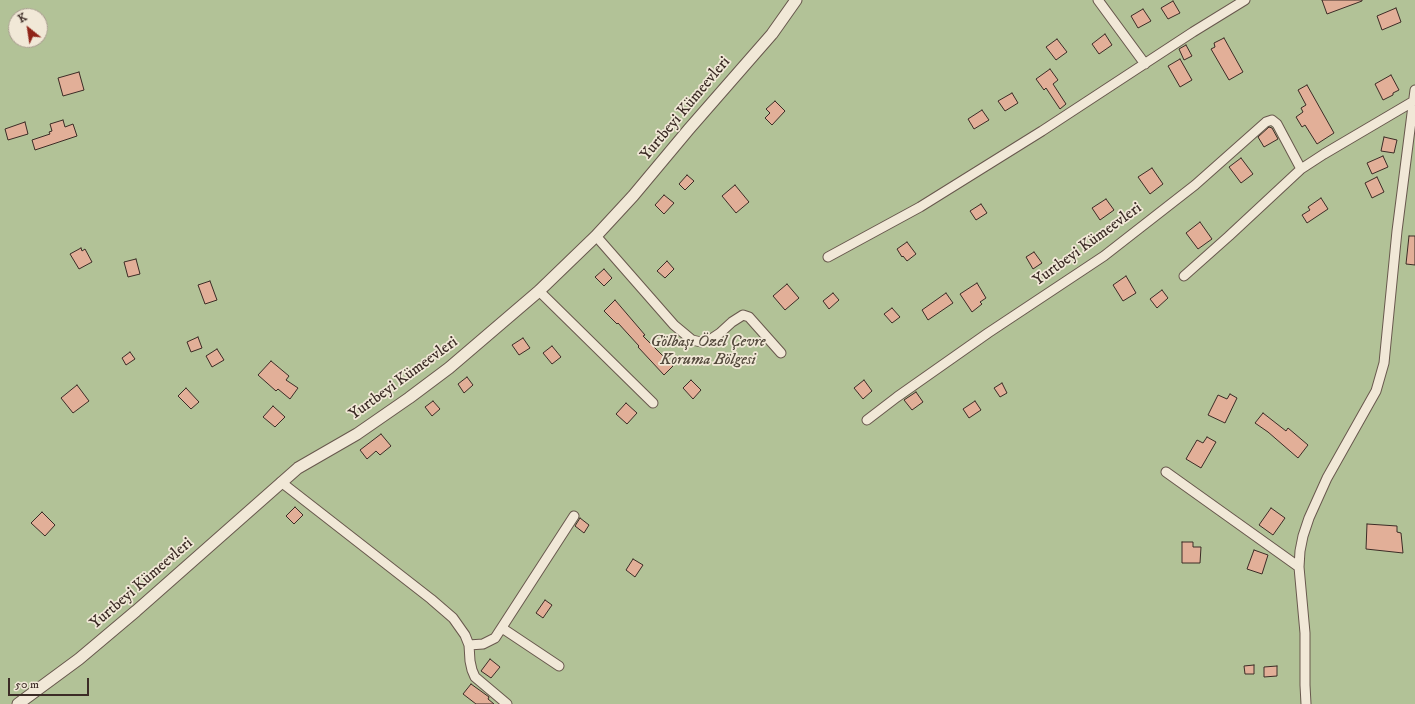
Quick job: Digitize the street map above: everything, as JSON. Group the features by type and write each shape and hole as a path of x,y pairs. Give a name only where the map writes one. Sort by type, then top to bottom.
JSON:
{"street":[{"name":"Yurtbeyi Kümeevleri","path":"18,704 79,659 136,611 281,482 307,462 357,434 409,398 449,368 539,292 596,236 633,196 772,34 796,0"},
{"path":"1098,0 1145,64"},
{"path":"828,257 920,207 1042,131 1193,32 1245,0"},
{"path":"1306,704 1305,633 1299,567 1303,536 1318,497 1338,457 1376,391 1384,363 1397,232 1415,90"},
{"path":"1184,276 1301,169 1414,100"},
{"name":"Yurtbeyi Kümeevleri","path":"867,420 988,333 1104,256 1195,185 1266,122 1272,120 1277,124 1301,169"},
{"path":"596,236 674,325 692,340 701,342 711,339 743,315 749,317 780,353"},
{"path":"539,292 653,403"},
{"path":"1166,472 1299,567"},
{"path":"281,482 431,599 453,618 465,635 469,645 470,661 475,677 507,704"},
{"path":"469,645 483,644 490,642 495,638 574,516"},
{"path":"502,628 559,666"}],"green space":[{"name":"Gölbaşı Özel Çevre Koruma Bölgesi","path":"0,0 1415,0 1415,704 0,704"}],"building":[{"path":"1322,0 1362,0 1362,1 1327,14"},
{"path":"1173,1 1180,13 1168,19 1161,8"},
{"path":"1396,8 1401,22 1382,30 1377,16"},
{"path":"1143,9 1151,21 1138,28 1131,16"},
{"path":"1105,34 1112,45 1099,54 1092,44"},
{"path":"1224,38 1243,72 1229,80 1211,49 1215,47 1214,43"},
{"path":"1057,39 1067,52 1056,60 1046,47"},
{"path":"1186,45 1192,56 1184,60 1179,49"},
{"path":"1180,59 1192,80 1180,87 1168,66"},
{"path":"1050,69 1058,80 1053,84 1066,104 1060,109 1046,88 1044,90 1036,79"},
{"path":"79,72 84,90 63,96 58,78"},
{"path":"1391,75 1399,90 1383,100 1375,84"},
{"path":"1307,85 1334,133 1317,144 1305,125 1302,127 1296,117 1303,112 1301,108 1306,105 1298,90"},
{"path":"1012,93 1018,103 1005,111 998,101"},
{"path":"775,101 785,111 772,125 765,118 770,113 766,109"},
{"path":"982,110 989,120 974,129 968,119"},
{"path":"63,120 65,127 73,124 77,136 35,150 32,140 50,134 49,132 52,131 50,124"},
{"path":"25,122 28,134 8,140 5,129"},
{"path":"1269,127 1272,128 1278,139 1264,147 1258,137"},
{"path":"1384,137 1397,140 1394,153 1381,151"},
{"path":"1383,156 1388,167 1372,174 1367,163"},
{"path":"1241,158 1253,174 1241,183 1229,167"},
{"path":"1152,168 1163,184 1150,194 1138,177"},
{"path":"687,175 694,181 685,190 679,184"},
{"path":"1377,177 1384,192 1372,198 1365,183"},
{"path":"735,185 749,202 736,213 722,196"},
{"path":"664,195 674,203 664,214 655,205"},
{"path":"1321,198 1328,209 1307,223 1302,215 1310,210 1308,207"},
{"path":"1106,199 1114,210 1100,220 1092,208"},
{"path":"981,204 987,213 976,220 970,211"},
{"path":"1200,222 1212,239 1198,249 1186,233"},
{"path":"1409,236 1415,236 1415,265 1406,264"},
{"path":"907,242 916,254 907,261 903,256 902,257 897,249"},
{"path":"81,248 82,251 85,249 92,262 79,269 70,254"},
{"path":"1034,252 1042,263 1033,269 1026,257"},
{"path":"136,259 140,274 128,277 124,262"},
{"path":"667,261 674,269 665,278 657,271"},
{"path":"604,269 612,278 604,286 595,277"},
{"path":"1126,276 1136,293 1123,301 1113,285"},
{"path":"210,281 217,300 205,304 198,285"},
{"path":"977,283 986,298 980,302 982,304 972,312 960,294"},
{"path":"787,284 799,298 785,310 773,296"},
{"path":"1162,290 1168,298 1157,308 1150,299"},
{"path":"833,293 839,300 829,309 823,301"},
{"path":"946,293 953,303 928,320 922,310"},
{"path":"615,300 645,335 643,336 673,366 664,375 618,323 617,324 604,311"},
{"path":"892,308 900,317 892,323 884,314"},
{"path":"198,337 202,348 191,352 187,342"},
{"path":"523,338 530,348 519,355 512,345"},
{"path":"552,346 561,357 552,364 543,353"},
{"path":"217,349 224,360 212,367 206,356"},
{"path":"130,352 135,359 126,365 122,358"},
{"path":"271,361 289,376 286,380 298,388 290,399 278,389 276,391 258,375"},
{"path":"467,377 473,385 464,393 458,384"},
{"path":"691,380 701,390 693,399 683,388"},
{"path":"864,380 872,391 863,399 854,388"},
{"path":"1002,383 1007,393 1000,397 994,388"},
{"path":"77,385 89,401 73,413 61,398"},
{"path":"186,388 199,402 191,409 178,396"},
{"path":"916,392 923,402 912,410 904,400"},
{"path":"1230,394 1237,398 1225,423 1208,415 1218,395 1227,399"},
{"path":"433,401 440,409 432,416 425,407"},
{"path":"975,401 981,410 969,418 963,409"},
{"path":"626,403 637,413 627,424 616,414"},
{"path":"273,406 285,417 275,427 263,417"},
{"path":"1263,413 1286,431 1288,428 1308,445 1298,458 1268,432 1255,423"},
{"path":"381,434 391,446 380,455 376,451 367,459 360,450"},
{"path":"1207,437 1216,442 1201,468 1186,459 1197,440 1203,443"},
{"path":"295,507 303,515 294,524 286,516"},
{"path":"1271,508 1285,518 1273,535 1259,525"},
{"path":"42,512 55,525 45,536 31,523"},
{"path":"580,518 589,525 584,533 575,526"},
{"path":"1367,524 1397,526 1397,532 1401,533 1403,553 1366,549"},
{"path":"1182,542 1193,542 1193,547 1201,547 1200,563 1182,563"},
{"path":"1254,550 1268,555 1262,574 1247,569"},
{"path":"633,559 643,565 635,577 626,570"},
{"path":"545,600 552,605 543,618 536,613"},
{"path":"490,659 500,667 491,678 481,671"},
{"path":"1254,665 1254,674 1245,674 1244,666"},
{"path":"1277,666 1277,676 1264,677 1264,667"},
{"path":"471,684 489,697 488,699 494,704 476,704 463,694"}]}
